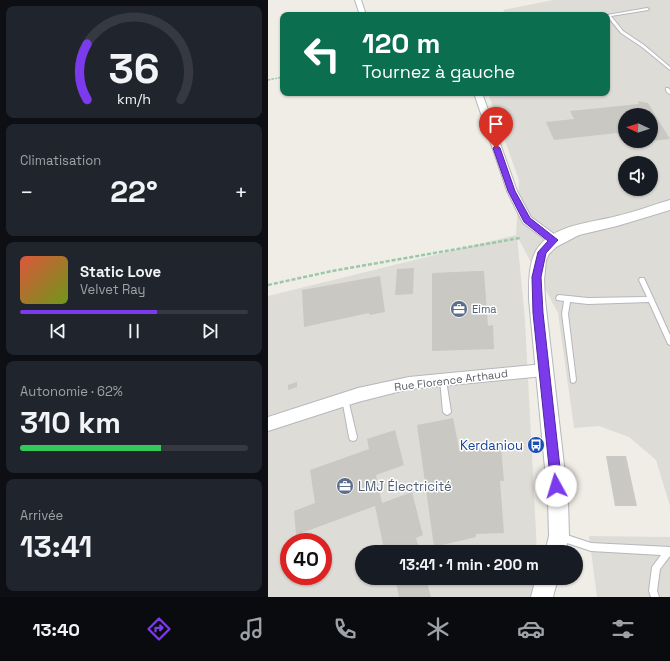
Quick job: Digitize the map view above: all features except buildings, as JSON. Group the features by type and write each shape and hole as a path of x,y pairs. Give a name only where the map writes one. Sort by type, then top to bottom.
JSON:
{"street":[{"path":"358,0 363,12"},
{"path":"479,96 512,191 527,220 554,240"},
{"path":"557,544 558,500 536,277 543,252 554,240 579,229 615,221 670,205"},
{"name":"Rue Florence Arthaud","path":"268,424 344,399 409,383 544,370"},
{"path":"542,597 546,585"}],"lane":[{"path":"610,16 647,9"},
{"path":"610,18 622,32 643,46 670,69"},
{"path":"667,89 670,93"},
{"path":"642,280 670,342"},
{"path":"559,298 588,301 651,299"},
{"path":"567,299 565,314 573,380"},
{"path":"443,380 446,412"},
{"path":"344,399 353,437"},
{"path":"557,544 670,551"},
{"path":"655,597 656,567 670,551"}],"path":[{"path":"268,80 280,78"},
{"path":"268,285 332,271 520,238"}],"shaded area":[{"path":"553,0 670,0 670,506 656,460 629,437 599,426 574,428 558,313 517,236 525,320 537,545 355,545 355,585 541,585 544,597 268,597 268,296 516,235 519,180 489,96 610,96 610,12 504,12 503,10"},
{"path":"589,536 670,537 670,597 597,597"}],"place":[{"name":"Eima","path":"459,309"},
{"name":"Kerdaniou","path":"536,445"},
{"name":"LMJ Électricité","path":"345,486"}],"route":[{"path":"496,148 512,191 527,220 554,240 543,252 536,277 538,313 556,486"}]}
